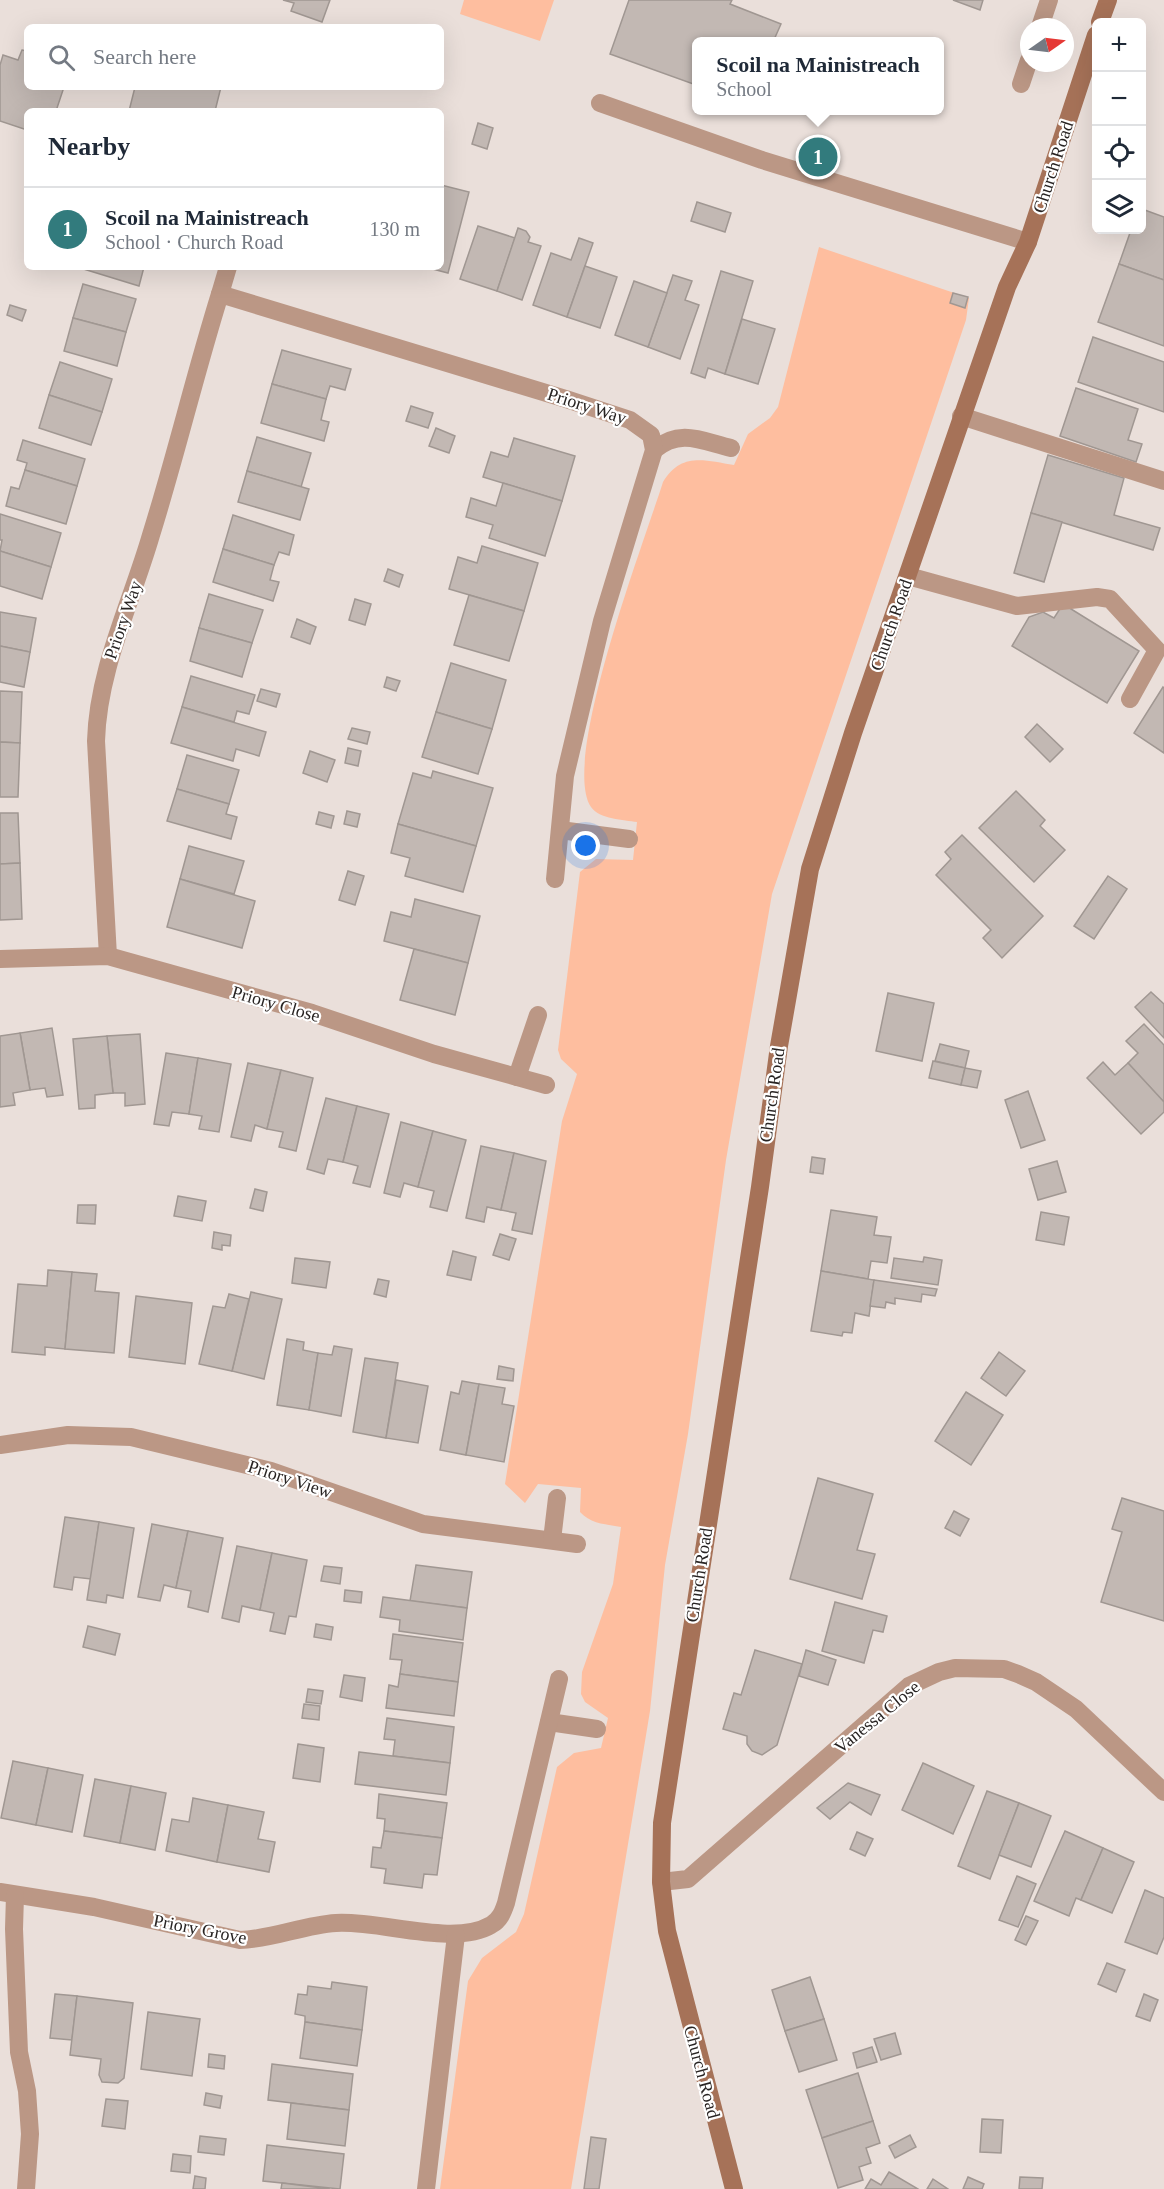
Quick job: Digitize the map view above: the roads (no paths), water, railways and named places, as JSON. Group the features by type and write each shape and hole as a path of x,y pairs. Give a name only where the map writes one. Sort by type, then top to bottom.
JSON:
{"street":[{"path":"1043,18 1049,0"},
{"path":"1101,18 1108,0"},
{"name":"Church Road","path":"734,2189 667,1931 661,1882 662,1823 760,1187 779,1046 810,869 853,733 961,416 1007,287 1028,242 1092,47"},
{"path":"1021,84 1025,72"},
{"path":"600,103 762,160 1028,242"},
{"name":"Priory Way","path":"108,956 96,712 101,683 151,538 227,270"},
{"name":"Priory Way","path":"220,294 630,420 651,435 654,450"},
{"path":"961,416 1164,481"},
{"path":"555,879 564,776 602,621 654,450 666,440 675,437 687,437 731,448"},
{"path":"908,576 1017,606 1097,597 1110,599 1157,650 1130,699"},
{"path":"560,830 629,839"},
{"name":"Priory Close","path":"0,959 108,956 312,1013 434,1054 546,1085"},
{"path":"518,1077 538,1015"},
{"name":"Priory View","path":"0,1445 68,1435 131,1437 271,1471 423,1524 578,1544"},
{"path":"552,1540 557,1498"},
{"name":"Vanessa Close","path":"661,1882 688,1879 909,1686 939,1672 955,1668 1004,1669 1036,1682 1076,1709 1164,1792"},
{"name":"Priory Grove","path":"26,2189 30,2134 18,2040 14,1929 8,1894 94,1907 240,1940 262,1940 311,1925 337,1923 363,1923 456,1935 490,1926 502,1913 559,1679"},
{"path":"549,1722 597,1729"},
{"path":"426,2189 456,1935"}],"place":[{"name":"Scoil na Mainistreach","path":"818,157"}]}
